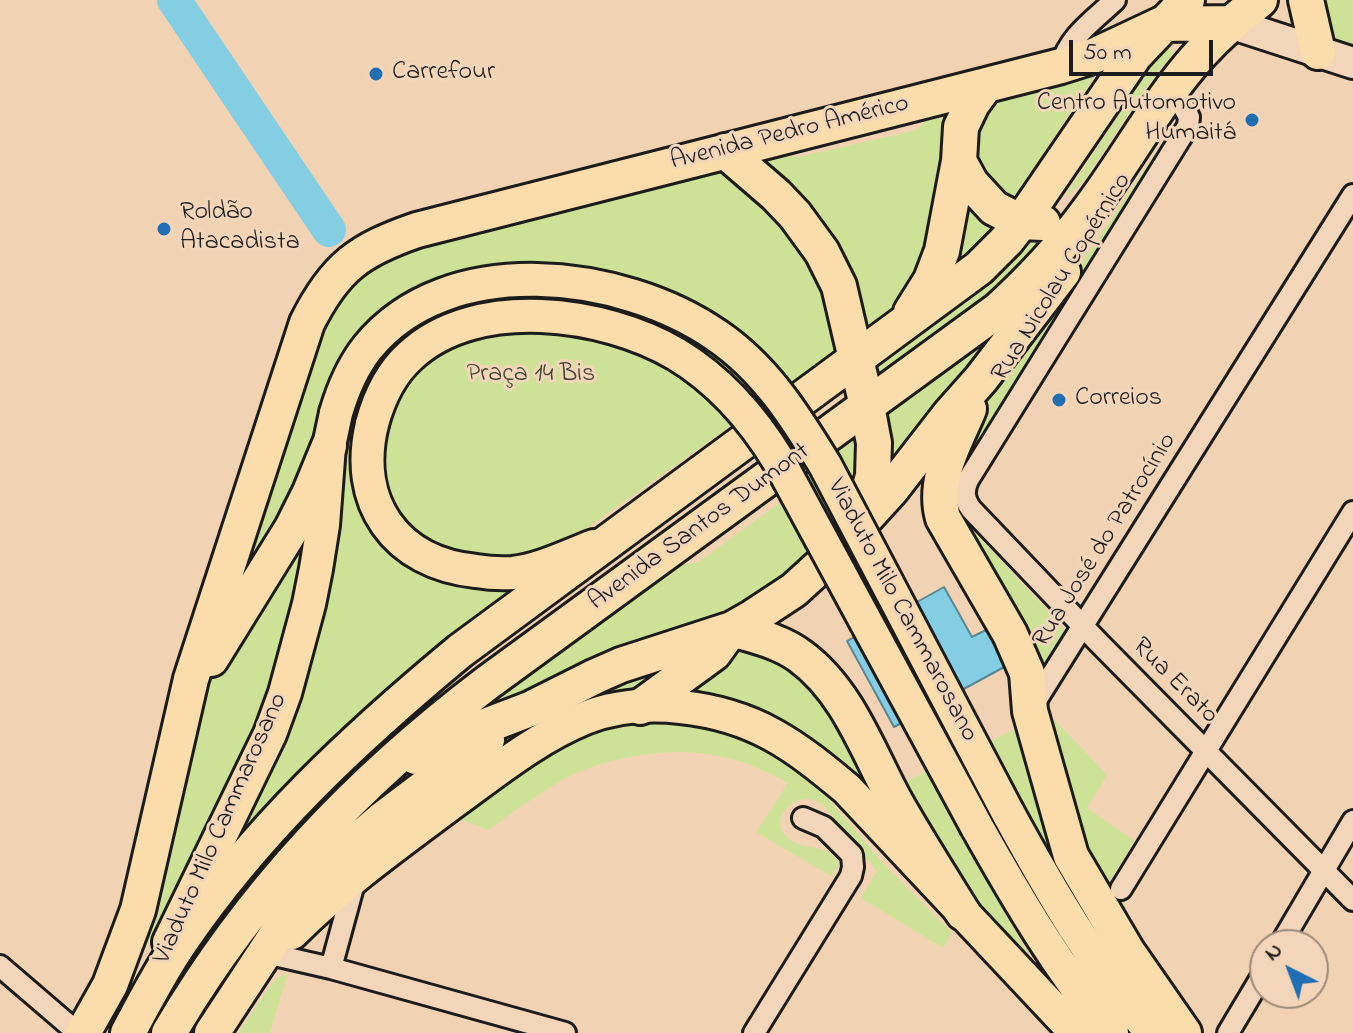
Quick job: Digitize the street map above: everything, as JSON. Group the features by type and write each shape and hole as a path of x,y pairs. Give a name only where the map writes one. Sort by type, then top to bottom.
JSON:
{"highway":[{"path":"1162,24 1187,0"},
{"name":"Avenida Santos Dumont","path":"169,1033 205,975 269,889 342,807 475,692 998,310 1047,263 1089,210 1200,53 1230,23 1260,0"},
{"path":"1306,0 1318,52"},
{"name":"Avenida Pedro Américo","path":"179,735 191,679 307,323 318,301 353,260 376,245 417,230 1061,66 1096,55 1162,24 1230,23"},
{"name":"Avenida Santos Dumont","path":"128,1033 179,944 208,904 276,820 317,778 405,696 460,651 979,268 1021,222 1135,55 1162,24"},
{"path":"903,325 931,280 937,264 947,232 959,161 961,127 986,85"},
{"path":"725,151 785,205 810,233 839,286 874,443 873,476 858,525"},
{"path":"959,161 980,195 994,208 1021,222 1054,222 1089,210"},
{"path":"379,773 462,735 530,709 621,665 732,629 803,583 891,490 981,379 1069,263 1081,241 1089,210"},
{"path":"981,379 941,481 940,508 943,518 1010,634 1027,673 1030,711 1071,856 1127,951 1184,1033"},
{"path":"80,1033 110,985 130,935 179,735 198,684 212,655 292,528 329,446"},
{"path":"640,707 714,653 732,629"},
{"path":"732,629 798,654 831,686 847,708 913,832 963,913"},
{"path":"212,1033 262,963 296,908 348,849 427,784 530,709"}],"main road":[{"path":"1230,23 1353,63"},
{"name":"Viaduto Milo Cammarosano","path":"149,994 175,928 270,734 285,693 304,628 316,569 329,446 336,413 354,367 384,330 425,302 474,285 525,280 595,286 638,296 666,307 718,336 763,375 799,423 825,465 1060,906 1100,966 1152,1033"},
{"name":"Viaduto Milo Cammarosano","path":"607,541 534,569 499,574 457,569 437,563 401,541 376,506 369,486 367,444 377,405 386,387 411,355 444,333 480,322 533,316 578,320 652,341 696,367 735,400 768,442 793,486 977,827 1071,980 1112,1033"},
{"path":"262,963 319,906 357,874 550,734 587,717 617,710 682,707 718,713 749,724 795,748 847,789 1076,1033"}],"street":[{"path":"1061,66 1065,50 1072,40 1115,0"},
{"name":"Rua Nicolau Copérnico","path":"964,495 968,480 1188,126 1189,117 1173,88"},
{"name":"Rua José do Patrocínio","path":"1030,711 1353,195"},
{"name":"Rua Erato","path":"964,495 971,509 1084,627 1353,900"},
{"path":"1121,889 1353,512"},
{"path":"754,1033 851,876 852,855 824,827 803,818"},
{"path":"1290,929 1353,821"},
{"path":"331,968 357,874"},
{"path":"262,963 331,968 565,1033"},
{"path":"0,966 80,1033"},
{"path":"1228,1033 1249,998"}],"green space":[{"path":"1321,0 1353,0 1353,49 1336,43 1328,36"},
{"path":"1169,49 1173,53 1145,89 1086,178 1064,198 1145,75 1158,57"},
{"path":"1093,78 1011,202 996,196 975,159 974,127 1001,98"},
{"path":"939,117 946,126 930,256 894,311 874,324 866,325 761,168 761,159 776,155 799,157 916,130 928,119"},
{"path":"1180,130 954,502 962,519 1064,628 1064,634 1041,673 951,503 977,417 1169,133"},
{"name":"Praça 14 Bis","path":"717,168 728,171 782,218 825,288 839,343 832,354 566,543 508,564 381,539 517,587 407,673 355,719 269,802 218,861 277,734 317,452 231,608 316,332 353,281 391,256 452,235"},
{"path":"965,201 992,228 955,266"},
{"path":"1033,241 1039,245 984,299 880,375 877,373 879,366 987,287"},
{"path":"1007,323 892,478 883,415"},
{"path":"859,435 854,505 796,572 732,612 497,709 493,702 676,565 697,563 788,497 795,480"},
{"path":"299,548 305,554 297,634 221,816 110,1009 208,688 231,638"},
{"path":"741,649 764,654 801,674 825,702 886,810 829,761 647,697 490,751 580,699 707,650"},
{"path":"1052,717 1107,775 1087,808 1135,841 1108,884 1126,906 1118,919 1093,871 1045,729"},
{"path":"640,720 720,729 766,747 798,767 796,771 823,792 882,862 952,933 943,948 861,898 877,871 822,804 804,799 788,806 783,813 781,828 786,836 800,845 822,849 834,857 839,864 831,876 756,832 788,783 725,757 662,753 601,764 559,782 488,830 450,815 580,734"},
{"path":"1019,727 1109,960 1006,782 948,812 1031,959 1060,1002 962,896 901,784"},
{"path":"288,972 270,1033 238,1033 270,986"}],"water":[{"path":"944,587 972,637 986,630 1006,666 894,727 847,641"}],"waterway":[{"path":"174,0 329,230"}],"place":[{"name":"Carrefour","path":"376,74"},
{"name":"Centro Automotivo Humaitá","path":"1252,120"},
{"name":"Roldão Atacadista","path":"164,229"},
{"name":"Correios","path":"1059,400"}]}
